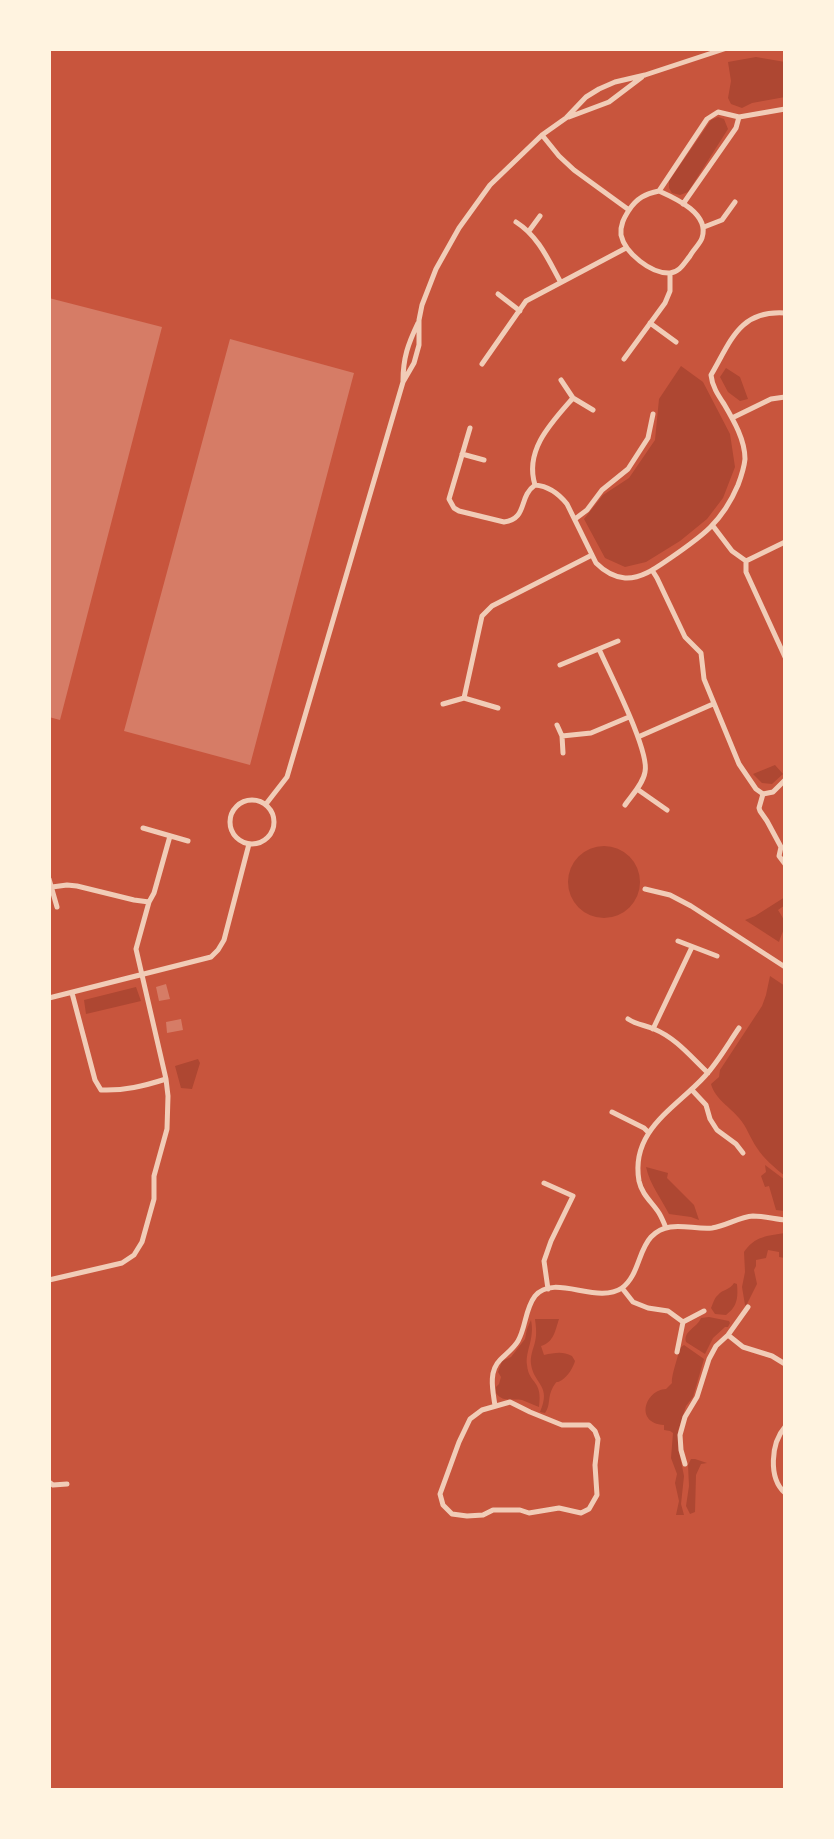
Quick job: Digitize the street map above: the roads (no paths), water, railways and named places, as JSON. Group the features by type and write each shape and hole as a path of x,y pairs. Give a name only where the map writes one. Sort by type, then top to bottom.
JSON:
{"street":[{"path":"266,804 287,777 403,382 414,363 419,345 422,305 436,270 459,228 490,185 586,97 615,82 724,49"},
{"path":"566,118 609,103 645,75"},
{"path":"659,191 707,119 718,112 739,117 785,109"},
{"path":"683,204 736,128 739,117"},
{"path":"542,135 574,170 629,210"},
{"path":"659,191 701,218 704,228 702,239 680,269 670,273 654,270 626,248 621,236 621,225 635,202 646,194 659,191"},
{"path":"704,228 722,220 735,202"},
{"path":"529,230 540,216"},
{"path":"516,222 529,230 560,281"},
{"path":"482,364 526,301 626,248"},
{"path":"624,359 665,303 670,290 670,273"},
{"path":"498,294 520,311"},
{"path":"470,428 449,499 454,508 511,522 520,514 526,493 535,485 542,485 561,496 596,563 603,570 625,578 636,577 652,570 689,545 713,526 727,508 742,474 745,459 742,440 712,383 711,375 739,326 759,315 785,313"},
{"path":"403,382 403,363 419,320"},
{"path":"650,323 676,342"},
{"path":"561,380 573,398 593,410"},
{"path":"732,418 771,399 785,397"},
{"path":"535,485 531,471 540,439 573,398"},
{"path":"575,519 587,510 602,490 628,469 648,438 653,414"},
{"path":"462,454 484,460"},
{"path":"713,526 733,551 746,561"},
{"path":"746,561 785,542"},
{"path":"464,698 482,616 492,606 592,555"},
{"path":"746,561 746,572 785,657"},
{"path":"652,570 685,637 701,653 704,679 739,764 756,789 763,794 773,792 785,780"},
{"path":"777,638 785,633"},
{"path":"559,665 618,641"},
{"path":"599,649 645,753 645,774 625,805"},
{"path":"443,704 464,698 498,708"},
{"path":"638,737 713,704"},
{"path":"562,736 592,733 629,717"},
{"path":"557,725 562,736 564,753"},
{"path":"637,789 667,810"},
{"path":"763,794 759,808 781,847 779,856 785,864"},
{"path":"253,799 266,804 271,810 274,816 273,831 263,841 249,844 236,837 230,822 231,815 239,804 253,799"},
{"path":"143,828 188,841"},
{"path":"49,1280 122,1263 134,1255 142,1242 150,1215 154,1176 167,1129 168,1096 136,949 170,835"},
{"path":"49,998 211,957 224,940 249,844"},
{"path":"49,879 57,907"},
{"path":"52,887 77,886 149,902"},
{"path":"645,888 670,895 691,906 785,967"},
{"path":"678,941 717,956"},
{"path":"653,1029 692,947"},
{"path":"72,993 91,1069 101,1090 118,1091 166,1079"},
{"path":"628,1019 674,1040 708,1073"},
{"path":"666,1228 640,1183 640,1151 648,1132 672,1105 708,1073 739,1028"},
{"path":"692,1090 706,1105 717,1130 736,1144 743,1153"},
{"path":"612,1112 648,1132"},
{"path":"544,1183 573,1196 544,1261 548,1289"},
{"path":"495,1406 492,1377 497,1363 518,1341 537,1293 559,1287 605,1294 622,1288 635,1271 646,1243 654,1234 666,1228 682,1225 711,1228 753,1216 785,1220"},
{"path":"622,1288 633,1302 668,1311 683,1322"},
{"path":"685,1464 680,1435 685,1417 698,1397 709,1359 716,1346 728,1335 748,1307"},
{"path":"683,1322 704,1311"},
{"path":"677,1352 683,1322"},
{"path":"728,1335 743,1347 772,1356 785,1364"},
{"path":"510,1402 562,1425 589,1425 595,1431 598,1439 595,1480 597,1495 589,1509 581,1513 559,1508 529,1513 520,1510 494,1510 482,1515 467,1516 452,1514 443,1505 440,1494 470,1419 482,1410 495,1406 510,1402"},
{"path":"785,1427 775,1445 774,1463 775,1481 785,1493"},
{"path":"49,1482 53,1485 67,1484"}]}
